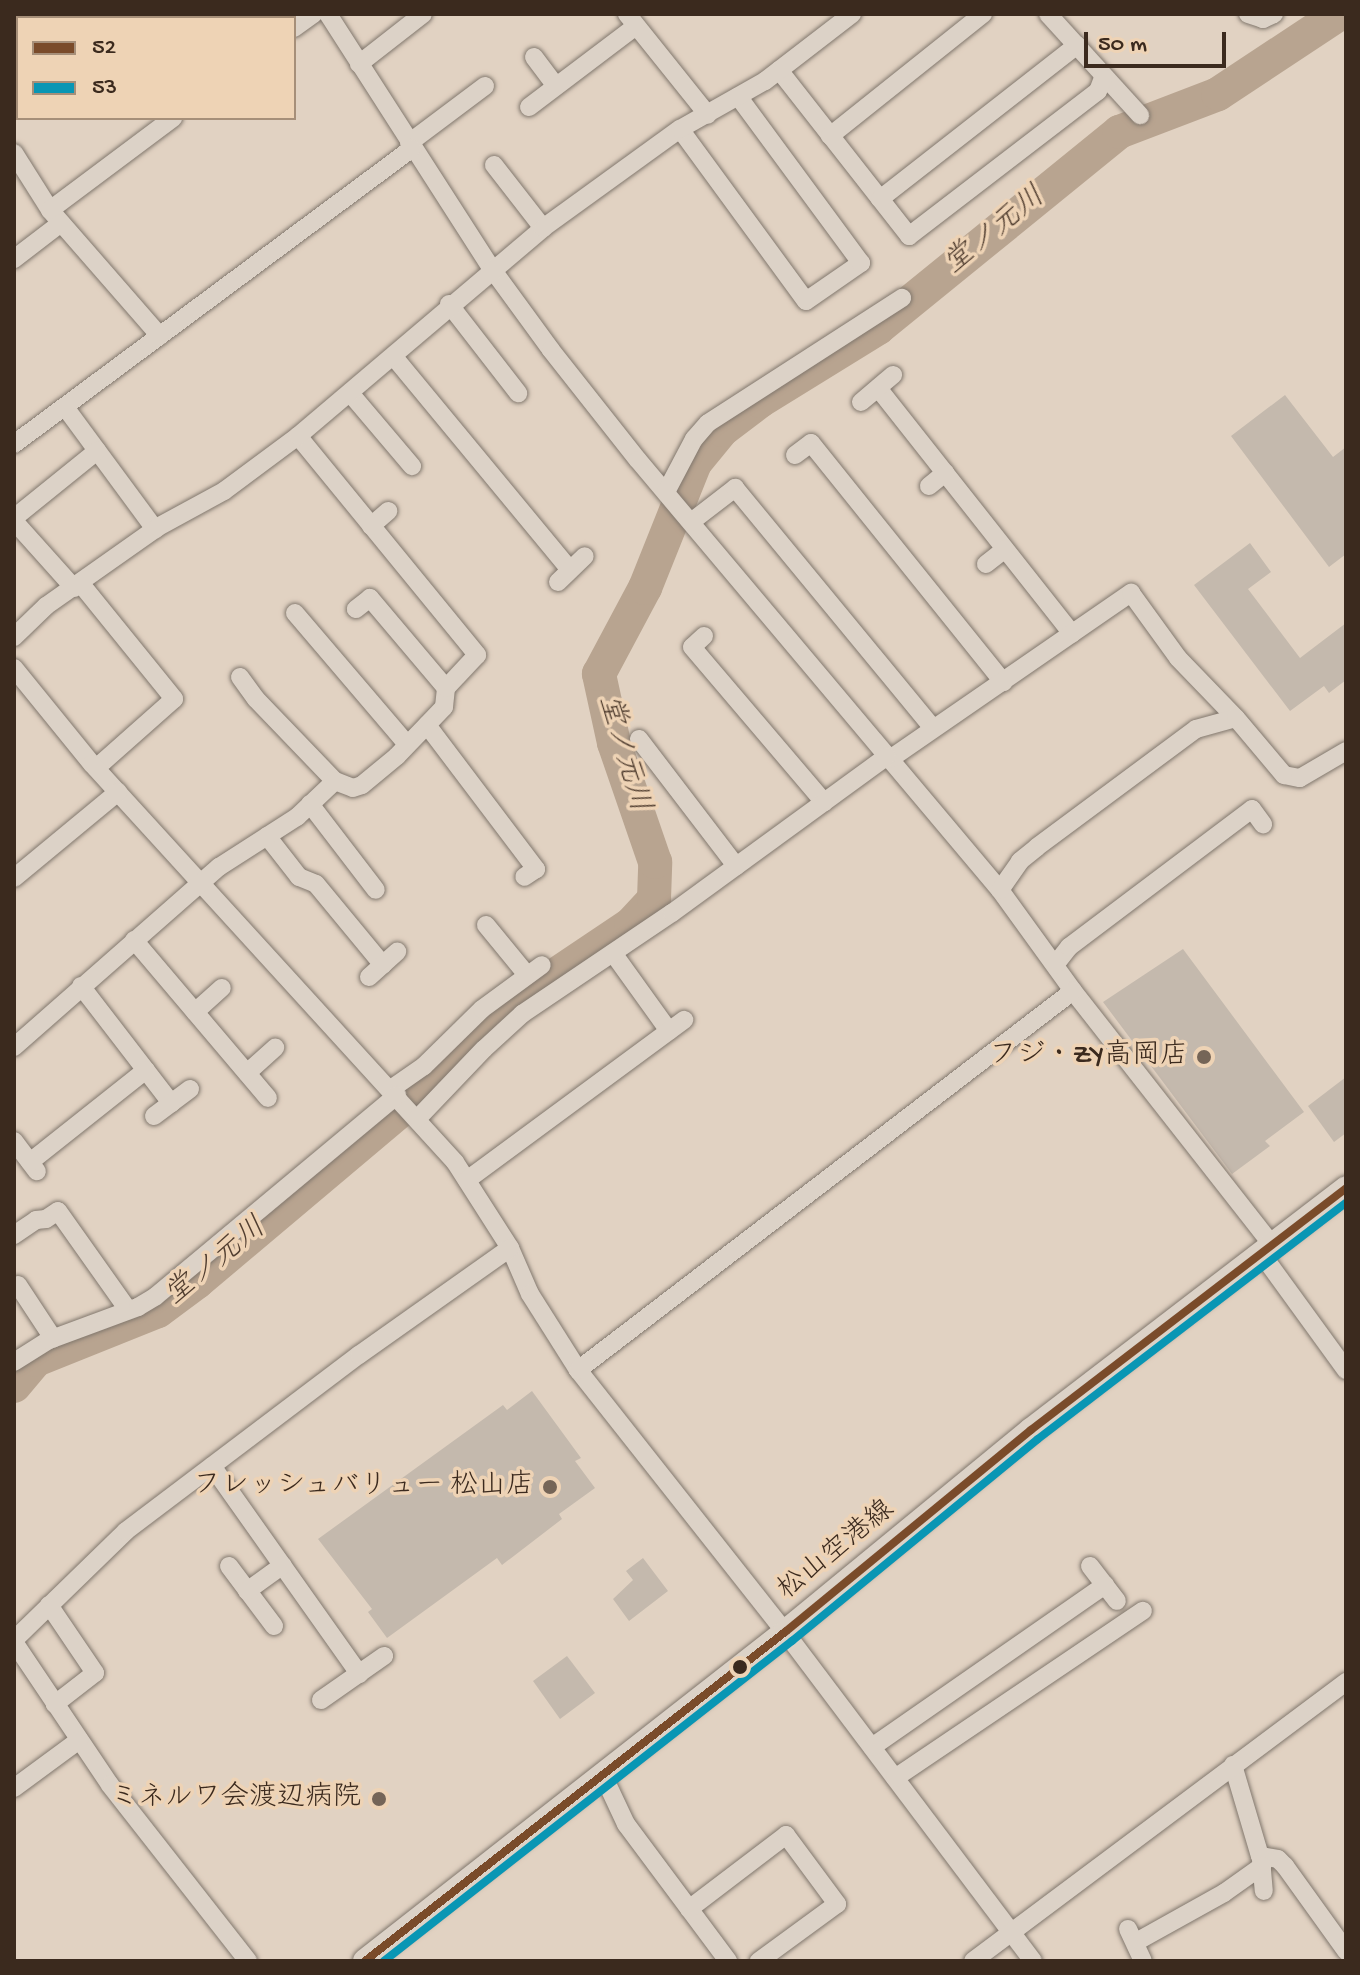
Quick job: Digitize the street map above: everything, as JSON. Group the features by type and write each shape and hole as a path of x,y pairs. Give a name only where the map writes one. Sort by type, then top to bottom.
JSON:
{"main road":[{"name":"松山空港線","path":"365,1961 785,1632 1031,1430 1346,1188"}],"street":[{"path":"296,27 313,14"},
{"path":"328,14 492,269 551,350 1000,890 1267,1249 1346,1370"},
{"path":"359,64 423,14"},
{"path":"14,637 46,606 155,529 224,491 298,436 394,357 449,304 543,228 680,129 779,70 852,14"},
{"path":"830,136 983,14"},
{"path":"1048,14 1103,78 1115,84 1140,115"},
{"path":"1248,14 1263,19 1274,14"},
{"path":"529,107 632,20 708,115"},
{"path":"880,199 1077,45"},
{"path":"534,57 556,86"},
{"path":"779,70 909,236 1098,91 1103,78"},
{"path":"14,444 411,146 485,86"},
{"path":"680,129 806,301 861,263 738,96"},
{"path":"14,259 56,216 171,120"},
{"path":"15,159 56,216 160,336"},
{"path":"494,165 543,228"},
{"path":"666,492 694,439 708,423 902,298"},
{"path":"449,304 518,393"},
{"path":"394,357 454,443 516,505 564,576 585,556"},
{"path":"861,402 893,375"},
{"path":"878,388 1072,634"},
{"path":"350,393 412,466"},
{"path":"65,407 155,529"},
{"path":"240,677 256,699 335,781 353,788 362,785 444,707 446,688 477,655 298,436"},
{"path":"795,455 811,443 869,527 945,609 1003,682"},
{"path":"96,768 174,699 77,586 14,519 97,451"},
{"path":"929,486 945,473"},
{"path":"691,522 735,488 933,728"},
{"path":"516,505 531,492"},
{"path":"371,526 388,511"},
{"path":"986,564 1005,549"},
{"path":"416,1116 502,1031 824,802 1131,593 1178,658 1236,718 1284,775 1300,778 1346,751"},
{"path":"356,609 370,598 446,688"},
{"path":"929,622 945,609"},
{"path":"295,613 407,744"},
{"path":"704,636 692,647 824,802"},
{"path":"14,668 96,768 416,1116 467,1180 510,1248 530,1294 578,1370 785,1632 1033,1961"},
{"path":"1000,890 1028,854 1196,729 1236,718"},
{"path":"427,725 536,869 524,877"},
{"path":"639,739 736,866"},
{"path":"14,1047 219,867 267,836 335,781"},
{"path":"14,878 118,792"},
{"path":"310,804 376,890"},
{"path":"1055,965 1069,947 1252,809 1263,824"},
{"path":"267,836 299,877 316,884 383,965"},
{"path":"14,1362 53,1338 128,1310 176,1282 396,1095 482,1009 534,970 486,925"},
{"path":"134,940 268,1098"},
{"path":"467,1180 676,1026 613,953"},
{"path":"81,986 171,1103"},
{"path":"195,1012 222,988"},
{"path":"578,1370 1073,991"},
{"path":"442,1021 456,1035"},
{"path":"247,1073 275,1048"},
{"path":"14,1141 34,1166 146,1070"},
{"path":"154,1116 190,1089"},
{"path":"14,1235 36,1220 46,1219 58,1211 128,1310"},
{"path":"248,1961 110,1785 14,1641 126,1531 359,1355 510,1248"},
{"path":"18,1285 53,1338"},
{"path":"212,1466 359,1674"},
{"path":"247,1591 283,1565"},
{"path":"229,1566 274,1626"},
{"path":"1090,1566 1117,1601"},
{"path":"872,1747 990,1675 1105,1585"},
{"path":"49,1605 95,1673 55,1704"},
{"path":"895,1778 975,1735 1062,1665 1139,1621"},
{"path":"321,1700 384,1656"},
{"path":"1062,1665 1074,1681"},
{"path":"973,1961 1346,1682"},
{"path":"14,1788 79,1740"},
{"path":"1233,1765 1261,1861 1264,1891"},
{"path":"603,1775 626,1824 728,1961"},
{"path":"689,1909 786,1835 837,1904 759,1961"},
{"path":"1143,1961 1132,1935 1180,1928 1261,1861 1278,1859 1346,1951"}],"building":[{"path":"1285,395 1333,457 1346,447 1346,554 1329,567 1231,436"},
{"path":"1250,543 1271,572 1248,589 1300,658 1346,623 1346,680 1329,693 1324,686 1290,711 1194,585"},
{"name":"フジ・ZY高岡店","path":"1183,949 1304,1112 1265,1141 1270,1146 1232,1174 1103,1002"},
{"path":"1346,1077 1346,1133 1334,1142 1308,1106"},
{"path":"532,1391 581,1458 575,1461 595,1488 559,1514 562,1519 502,1565 497,1558 387,1638 368,1612 372,1609 318,1539 503,1405 507,1410"},
{"path":"643,1558 668,1591 629,1621 613,1599 633,1580 626,1571"},
{"path":"567,1656 595,1693 560,1719 533,1681"}],"waterway":[{"name":"堂ノ元川","path":"14,1386 36,1360 158,1311 197,1282 418,1096 512,1004 631,924 654,899 655,862 614,743 599,674 645,588 695,463 722,430 760,401 878,328 1119,132 1218,94 1339,14"}],"transit line":[{"name":"52","path":"365,1961 785,1632 1031,1430 1346,1188"},
{"name":"53","path":"384,1961 792,1641 1038,1439 1346,1203"}],"place":[{"name":"フジ・ZY高岡店","path":"1204,1057"},
{"name":"フレッシュバリュー 松山店","path":"550,1487"},
{"name":"ミネルワ会渡辺病院","path":"379,1799"}]}
